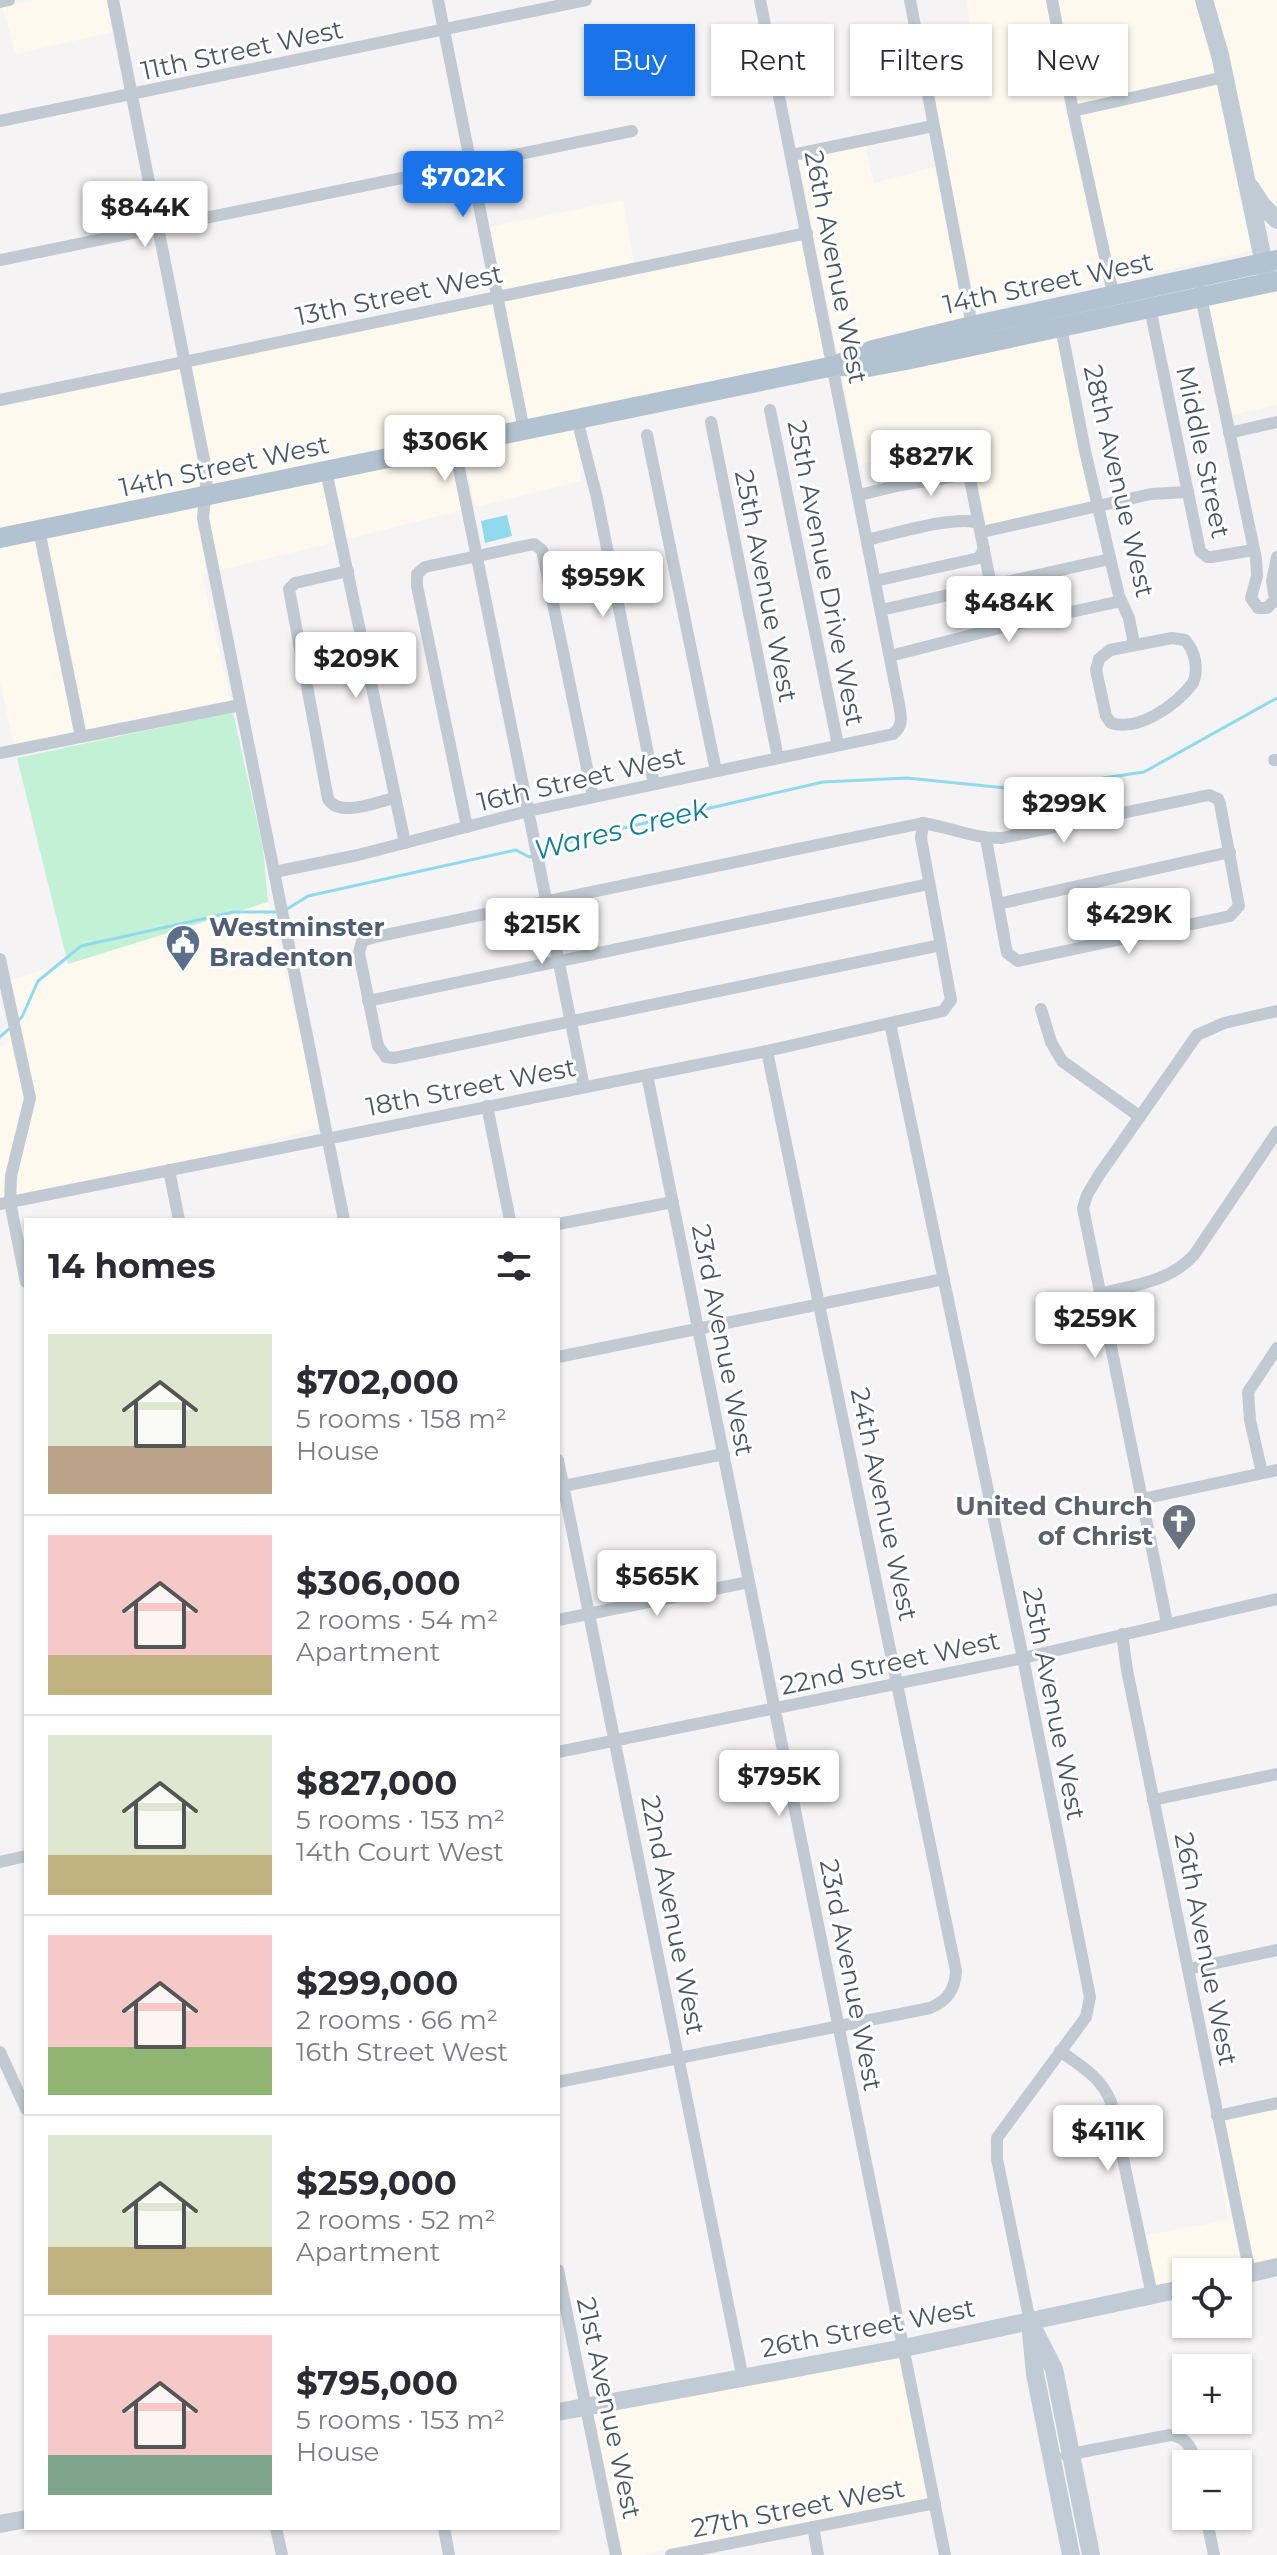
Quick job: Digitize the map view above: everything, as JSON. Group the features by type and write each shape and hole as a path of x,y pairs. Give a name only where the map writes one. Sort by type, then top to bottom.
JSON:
{"main road":[{"name":"14th Street West","path":"0,538 834,366 868,367 974,336 1271,271"},
{"name":"14th Street West","path":"974,336 1061,327 1115,305 1150,308 1199,287"}],"street":[{"path":"0,2 9,0"},
{"path":"113,0 207,475 203,518 344,1218"},
{"path":"438,0 524,430"},
{"name":"11th Street West","path":"0,121 586,0"},
{"name":"26th Avenue West","path":"760,0 902,719 898,730"},
{"path":"910,0 974,336"},
{"path":"1052,0 1115,305"},
{"path":"1204,0 1246,181 1271,271"},
{"path":"1073,111 1224,77"},
{"path":"792,155 933,126"},
{"path":"0,260 632,131"},
{"path":"1246,181 1262,205 1277,220"},
{"name":"13th Street West","path":"0,400 807,233"},
{"path":"1199,287 1257,568 1251,598 1255,605 1263,609 1275,600 1275,563 1257,568"},
{"name":"Middle Street","path":"1150,308 1200,551 1212,557 1253,550"},
{"name":"28th Avenue West","path":"1061,327 1110,559 1134,644"},
{"name":"25th Avenue Drive West","path":"770,410 838,745"},
{"path":"577,419 597,498 654,784"},
{"name":"25th Avenue West","path":"711,422 778,758"},
{"path":"1229,433 1277,422"},
{"path":"647,435 716,771"},
{"path":"454,444 584,1087"},
{"path":"326,471 405,843"},
{"path":"859,495 969,474 991,586"},
{"path":"980,528 1151,494 1188,492"},
{"path":"867,540 950,522 971,520 980,528"},
{"path":"39,530 81,737"},
{"path":"467,827 417,586 417,574 425,567 534,544 538,546 544,555 593,797"},
{"path":"875,581 979,558 984,549"},
{"path":"881,610 1110,559"},
{"path":"348,571 295,583 289,589 328,799 336,808 349,808 395,798"},
{"path":"890,656 1121,601"},
{"path":"1172,638 1185,640 1194,655 1195,678 1189,688 1147,722 1117,725 1106,716 1097,666 1105,653 1134,644 1172,638"},
{"path":"0,753 240,705"},
{"name":"16th Street West","path":"274,872 528,811 893,734 898,730"},
{"path":"923,823 921,838 941,945 394,1058 386,1057 378,1046 359,953 362,941 923,823 953,828 986,839 1015,837 1214,796 1220,804 1239,906 1230,916 1021,961 1012,959 1007,953 986,839"},
{"path":"998,904 1230,852"},
{"path":"368,1001 929,884"},
{"name":"18th Street West","path":"5,1203 767,1051 943,1011 951,1000 941,945"},
{"path":"0,959 30,1098 5,1203 24,1274"},
{"path":"1041,1009 1051,1042 1062,1061 1073,1072 1139,1116"},
{"path":"1167,1623 1083,1208 1091,1187 1197,1035 1224,1023 1277,1011"},
{"name":"25th Avenue West","path":"890,1023 1023,1658 1090,1997 1086,2017 1000,2131 995,2148 1030,2322"},
{"name":"24th Avenue West","path":"767,1051 955,1967 956,1981 952,1991 939,2004 839,2026"},
{"name":"23rd Avenue West","path":"647,1075 945,2555"},
{"path":"487,1106 510,1218"},
{"path":"1099,1294 1157,1280 1182,1268 1277,1132"},
{"path":"169,1170 179,1218"},
{"path":"560,1224 673,1202"},
{"path":"560,1357 944,1279"},
{"path":"1262,1473 1250,1420 1248,1392 1277,1348"},
{"path":"561,1487 724,1454"},
{"path":"1142,1499 1277,1470"},
{"name":"22nd Avenue West","path":"561,1487 616,1741 743,2379"},
{"path":"560,1620 749,1582"},
{"name":"22nd Street West","path":"560,1752 1023,1658 1277,1599"},
{"name":"26th Avenue West","path":"1122,1634 1217,2116 1241,2258"},
{"path":"1153,1800 1277,1774"},
{"path":"0,1862 24,1856"},
{"path":"1188,1969 1277,1950"},
{"path":"560,2082 839,2026"},
{"path":"1060,2051 1093,2074 1111,2102 1152,2295"},
{"path":"0,2052 24,2105"},
{"path":"1217,2116 1277,2103"},
{"path":"1252,2272 1277,2267"},
{"name":"21st Avenue West","path":"560,2280 616,2555"},
{"name":"26th Street West","path":"560,2412 904,2348 1172,2291"},
{"path":"1030,2322 1054,2369 1091,2555"},
{"path":"1030,2322 1035,2374 1071,2555"},
{"path":"1051,2458 1170,2435 1177,2436 1191,2450"},
{"name":"27th Street West","path":"671,2555 694,2553 935,2503"},
{"path":"0,2524 24,2519"},
{"path":"813,2527 818,2555"},
{"path":"276,2530 282,2555"},
{"path":"444,2530 449,2555"},
{"path":"1209,2530 1214,2555"}],"shaded area":[{"path":"36,0 107,0 113,32 16,54 2,7"},
{"path":"966,0 1046,0 1050,24 1008,24 1008,96 1063,96 1104,283 978,312 978,319 933,96 992,96 992,24 970,24"},
{"path":"1058,0 1198,0 1217,73 1128,93 1128,24 1063,24"},
{"path":"1211,0 1277,0 1277,212 1252,179"},
{"path":"1220,84 1254,250 1116,281 1080,115"},
{"path":"1076,96 1114,96 1078,104"},
{"path":"865,146 874,183 935,167 965,322 838,358 799,159"},
{"path":"623,200 634,263 502,291 489,227"},
{"path":"802,240 827,362 529,423 504,301"},
{"path":"1277,286 1277,405 1232,415 1208,301"},
{"path":"492,304 517,426 212,489 213,474 192,366"},
{"path":"1056,334 1091,501 986,525 975,473 966,469 960,441 859,465 841,372"},
{"path":"179,368 200,476 200,492 0,533 0,406"},
{"path":"572,426 579,450 581,481 475,507 462,449"},
{"path":"449,451 462,510 348,539 334,475"},
{"path":"322,478 335,542 220,570 209,518 211,500"},
{"path":"199,503 197,519 207,573 202,575 231,701 86,730 46,534"},
{"path":"34,537 74,733 14,745 0,683 0,544"},
{"path":"268,902 303,1045 319,1128 211,1156 17,1195 17,1176 36,1097 11,980"},
{"path":"6,1020 24,1099 5,1175 4,1197 0,1198 0,1046 9,1043"},
{"path":"1277,2108 1277,2261 1255,2266 1224,2120"},
{"path":"1209,2112 1241,2258 1172,2258 1172,2285 1157,2288 1146,2235 1229,2220"},
{"path":"899,2355 928,2499 642,2555 623,2555 593,2411"}],"green space":[{"path":"233,712 263,848 268,902 68,964 17,758"}],"water":[{"path":"507,515 512,536 485,543 481,521"}],"waterway":[{"name":"Wares Creek","path":"539,853 580,838 823,782 907,778 1006,788 1062,784 1144,772 1277,698"},
{"name":"Wares Creek","path":"287,909 308,896 516,850 532,856"},
{"name":"Wares Creek","path":"17,1022 38,981 81,946 234,912 279,912"},
{"name":"Wares Creek","path":"0,1037 11,1027"}],"place":[{"name":"Westminster Bradenton","path":"183,973"},
{"name":"United Church of Christ","path":"1179,1552"}]}
